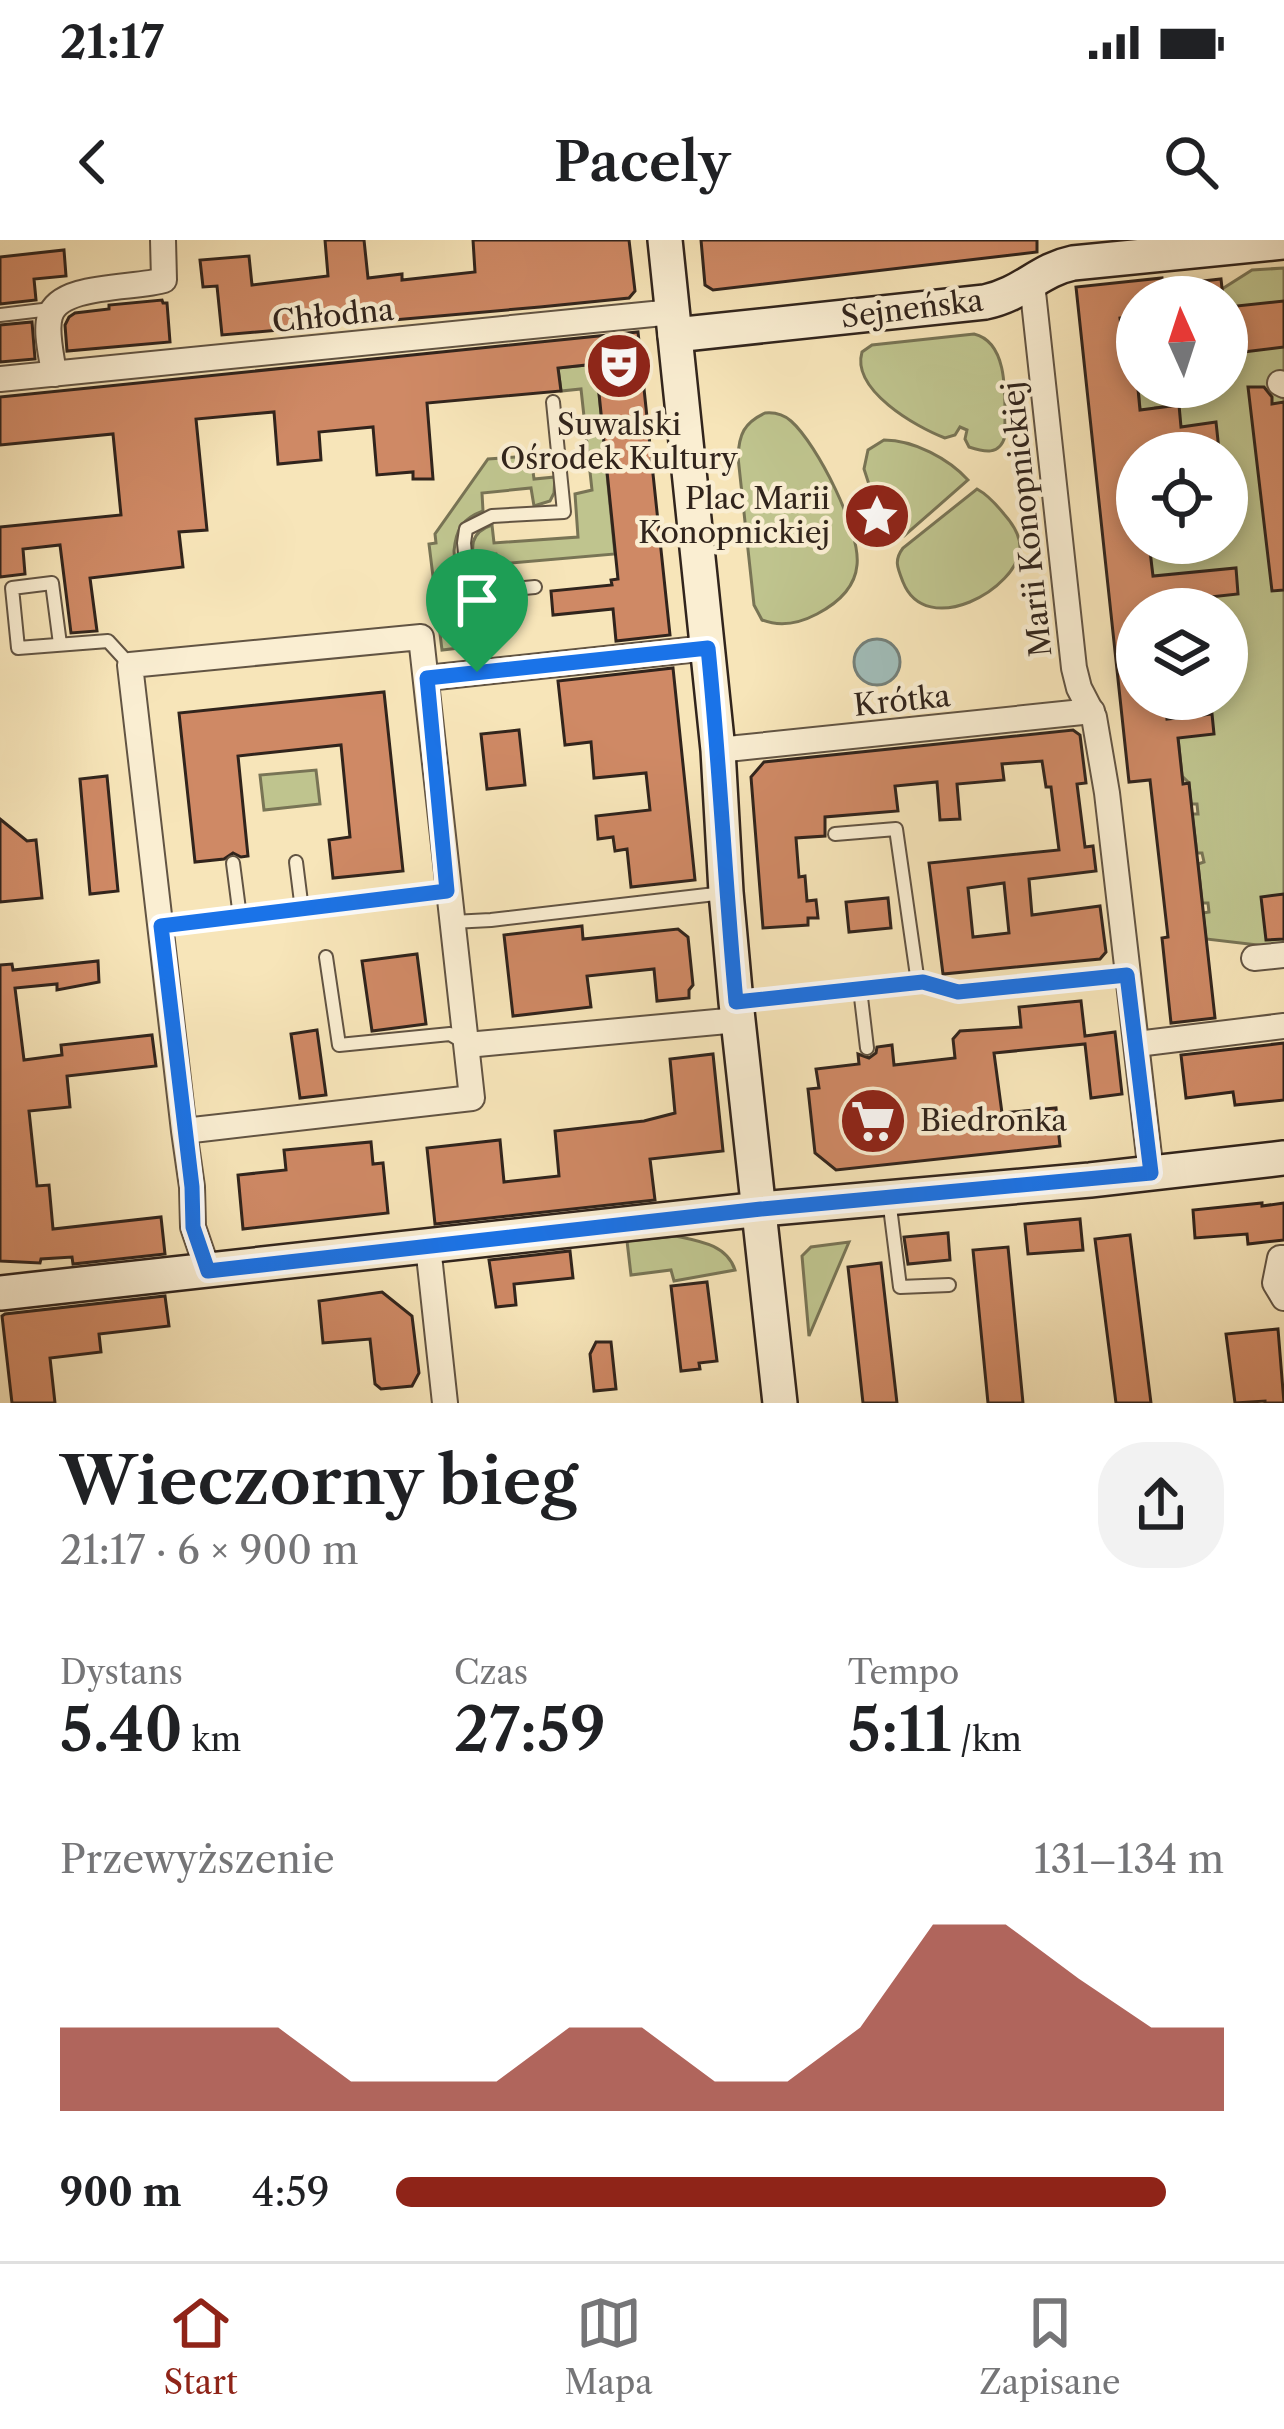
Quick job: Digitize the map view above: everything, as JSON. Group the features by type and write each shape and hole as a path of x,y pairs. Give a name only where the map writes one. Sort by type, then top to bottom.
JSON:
{"street":[{"path":"54,374 52,309 83,292 164,280 163,240"},
{"path":"665,240 718,750 737,1011 780,1403"},
{"name":"Sejneńska","path":"674,323 985,302 1014,294 1052,268 1072,262 1172,254 1231,243 1284,242"},
{"name":"Marii Konopnickiej","path":"1032,283 1074,668 1092,711 1107,793 1151,1173"},
{"name":"Chłodna","path":"0,379 674,323"},
{"path":"184,1132 472,1098 421,637 130,665 193,1227 208,1271"},
{"path":"427,678 708,648"},
{"name":"Krótka","path":"718,750 1092,711"},
{"path":"1254,958 1284,955"},
{"path":"467,1045 737,1011"},
{"path":"1137,1044 1284,1026"},
{"path":"0,1293 1284,1157"},
{"path":"428,1246 445,1403"},
{"path":"1284,1258 1280,1258 1275,1283 1284,1298"}],"lane":[{"path":"0,316 52,309"},
{"path":"477,672 466,529 492,516 564,512 553,402"},
{"path":"60,644 52,583 12,588 18,648 108,641 130,665"},
{"path":"469,593 535,587"},
{"path":"835,834 896,829 918,983"},
{"path":"296,862 302,910"},
{"path":"233,863 240,917"},
{"path":"161,926 447,891"},
{"path":"451,922 726,892"},
{"path":"326,957 339,1045 450,1034 467,1045"},
{"path":"737,1011 918,983 958,992 1127,975"},
{"path":"860,989 867,1048"},
{"path":"889,1197 900,1287 949,1285"}],"green space":[{"path":"1284,268 1284,944 1266,946 1206,939 1203,913 1209,912 1208,903 1202,903 1198,864 1204,862 1202,853 1197,853 1192,814 1198,814 1197,804 1191,804 1189,783 1182,776 1176,720 1248,720 1248,588 1154,588 1151,564 1248,564 1248,432 1145,431 1174,408 1248,408 1248,276 1243,276 1252,270"},
{"path":"974,334 995,350 1003,377 1005,436 991,451 969,447 967,430 960,427 945,438 903,416 876,393 861,366 862,352 872,345"},
{"path":"596,364 615,554 499,564 496,554 482,555 483,573 475,573 475,538 492,525 494,543 578,537 575,494 592,490 581,389 561,391 558,368"},
{"path":"765,413 788,419 813,448 845,511 856,550 853,581 843,594 817,614 790,623 762,620 754,605 738,457 744,430"},
{"path":"884,440 930,452 968,480 904,536 893,540 885,534 864,469 868,450"},
{"path":"531,456 534,479 555,477 554,493 550,501 534,506 531,488 482,493 483,511 465,521 455,543 462,643 459,648 442,650 429,544 436,543 435,534 488,459"},
{"path":"977,489 1015,529 1020,547 1016,563 989,592 970,602 931,607 915,599 903,582 898,556"},
{"path":"316,770 320,804 264,810 260,775"},
{"path":"676,1236 719,1250 735,1270 674,1281 671,1270 631,1275 627,1241"},
{"path":"849,1242 809,1336 802,1256 811,1247"}],"water":[{"path":"877,639 893,646 900,662 893,678 877,685 861,678 854,662 861,646"}],"building":[{"path":"325,240 364,240 368,278 402,274 402,280 475,272 473,240 629,240 635,291 629,298 222,335 217,286 203,287 200,260 249,256 252,285 328,276"},
{"path":"701,240 1037,240 1037,252 713,290 705,285"},
{"path":"64,250 66,276 34,279 36,300 0,304 0,257"},
{"path":"1116,283 1116,408 1179,408 1181,427 1216,422 1217,432 1116,432 1116,564 1152,564 1153,576 1236,568 1238,588 1116,588 1116,661 1076,287"},
{"path":"1284,301 1284,347 1248,351 1248,305"},
{"path":"167,303 170,342 67,351 65,325 75,313"},
{"path":"32,322 35,359 0,362 0,325"},
{"path":"638,332 670,635 616,641 613,609 553,615 551,591 612,585 611,580 618,579 596,364 558,368 561,391 427,403 433,479 413,479 413,472 377,475 373,427 319,432 321,460 278,464 274,412 196,419 207,530 179,532 183,567 90,578 97,631 71,633 60,545 23,549 25,574 0,577 0,527 121,515 113,434 0,445 0,397"},
{"path":"1248,387 1264,387 1272,404 1284,402 1284,590 1272,591"},
{"path":"673,668 695,880 631,887 627,849 615,851 613,837 598,839 596,816 650,810 646,773 594,778 591,742 565,745 558,681"},
{"path":"384,692 403,871 333,878 329,840 350,837 341,745 238,756 248,856 233,853 224,859 195,862 179,713"},
{"path":"1122,720 1213,720 1214,734 1178,738 1183,784 1189,783 1215,1018 1171,1023 1162,938 1168,937 1150,780 1129,782"},
{"path":"519,730 525,785 487,789 481,734"},
{"path":"1073,730 1080,735 1086,783 1077,784 1085,847 1093,846 1096,871 1029,879 1032,915 1100,906 1106,952 1100,959 943,974 929,863 1059,850 1051,787 1046,787 1042,761 1002,764 1004,780 957,784 960,819 940,820 937,782 895,786 898,811 825,817 825,836 796,838 799,877 805,876 807,901 816,900 818,918 808,918 808,925 763,928 751,777 764,762","holes":["1004,883 1009,933 973,937 968,888"]},
{"path":"107,776 118,891 90,894 80,779"},
{"path":"0,819 27,841 36,840 42,898 0,902"},
{"path":"1284,894 1284,939 1266,940 1261,897"},
{"path":"888,898 891,928 849,932 846,902"},
{"path":"582,926 583,939 678,929 688,937 693,985 689,998 657,1001 654,969 587,976 591,1007 513,1016 504,935"},
{"path":"417,954 426,1024 372,1031 362,961"},
{"path":"98,961 99,982 57,990 57,984 15,988 24,1060 62,1055 61,1045 152,1035 156,1066 67,1076 70,1107 29,1111 37,1186 49,1185 53,1229 161,1217 165,1254 73,1264 72,1257 41,1259 40,1263 0,1261 0,965 12,964 13,970"},
{"path":"1081,1001 1085,1036 1115,1032 1122,1094 1091,1098 1085,1044 994,1053 1002,1113 1056,1108 1060,1146 836,1170 815,1153 808,1089 819,1088 816,1069 859,1064 858,1054 869,1058 877,1047 892,1045 894,1065 955,1058 953,1039 960,1031 1021,1027 1019,1007"},
{"path":"317,1030 326,1095 300,1098 291,1034"},
{"path":"1284,1043 1284,1100 1235,1105 1233,1092 1186,1098 1181,1055"},
{"path":"713,1054 723,1151 650,1159 655,1200 435,1224 427,1148 500,1140 504,1182 559,1176 555,1131 675,1113 670,1059"},
{"path":"371,1142 373,1164 383,1163 388,1213 243,1229 238,1175 286,1170 284,1150"},
{"path":"1284,1203 1284,1240 1248,1244 1247,1234 1195,1238 1193,1210"},
{"path":"1080,1219 1083,1250 1028,1254 1025,1224"},
{"path":"948,1233 950,1260 908,1264 904,1237"},
{"path":"1130,1235 1151,1403 1116,1403 1095,1239"},
{"path":"1008,1247 1023,1403 988,1403 973,1250"},
{"path":"570,1251 573,1278 514,1284 516,1305 496,1307 489,1260"},
{"path":"881,1263 897,1403 863,1403 848,1267"},
{"path":"707,1282 717,1361 681,1371 671,1286"},
{"path":"382,1292 412,1316 419,1373 412,1386 381,1389 375,1384 370,1339 323,1343 319,1301"},
{"path":"165,1296 169,1326 99,1334 101,1352 50,1358 55,1403 12,1403 2,1316"},
{"path":"1278,1329 1284,1403 1235,1403 1226,1334"},
{"path":"596,1342 611,1342 616,1389 594,1391 590,1354"}],"place":[{"name":"Suwalski Ośrodek Kultury","path":"619,366"},
{"name":"Plac Marii Konopnickiej","path":"877,516"},
{"name":"Biedronka","path":"873,1121"}],"route":[{"path":"708,648 736,1002 923,982 958,992 1127,975 1151,1173 761,1209 208,1271 193,1227 161,926 447,891 427,678 477,672 708,648"}]}
